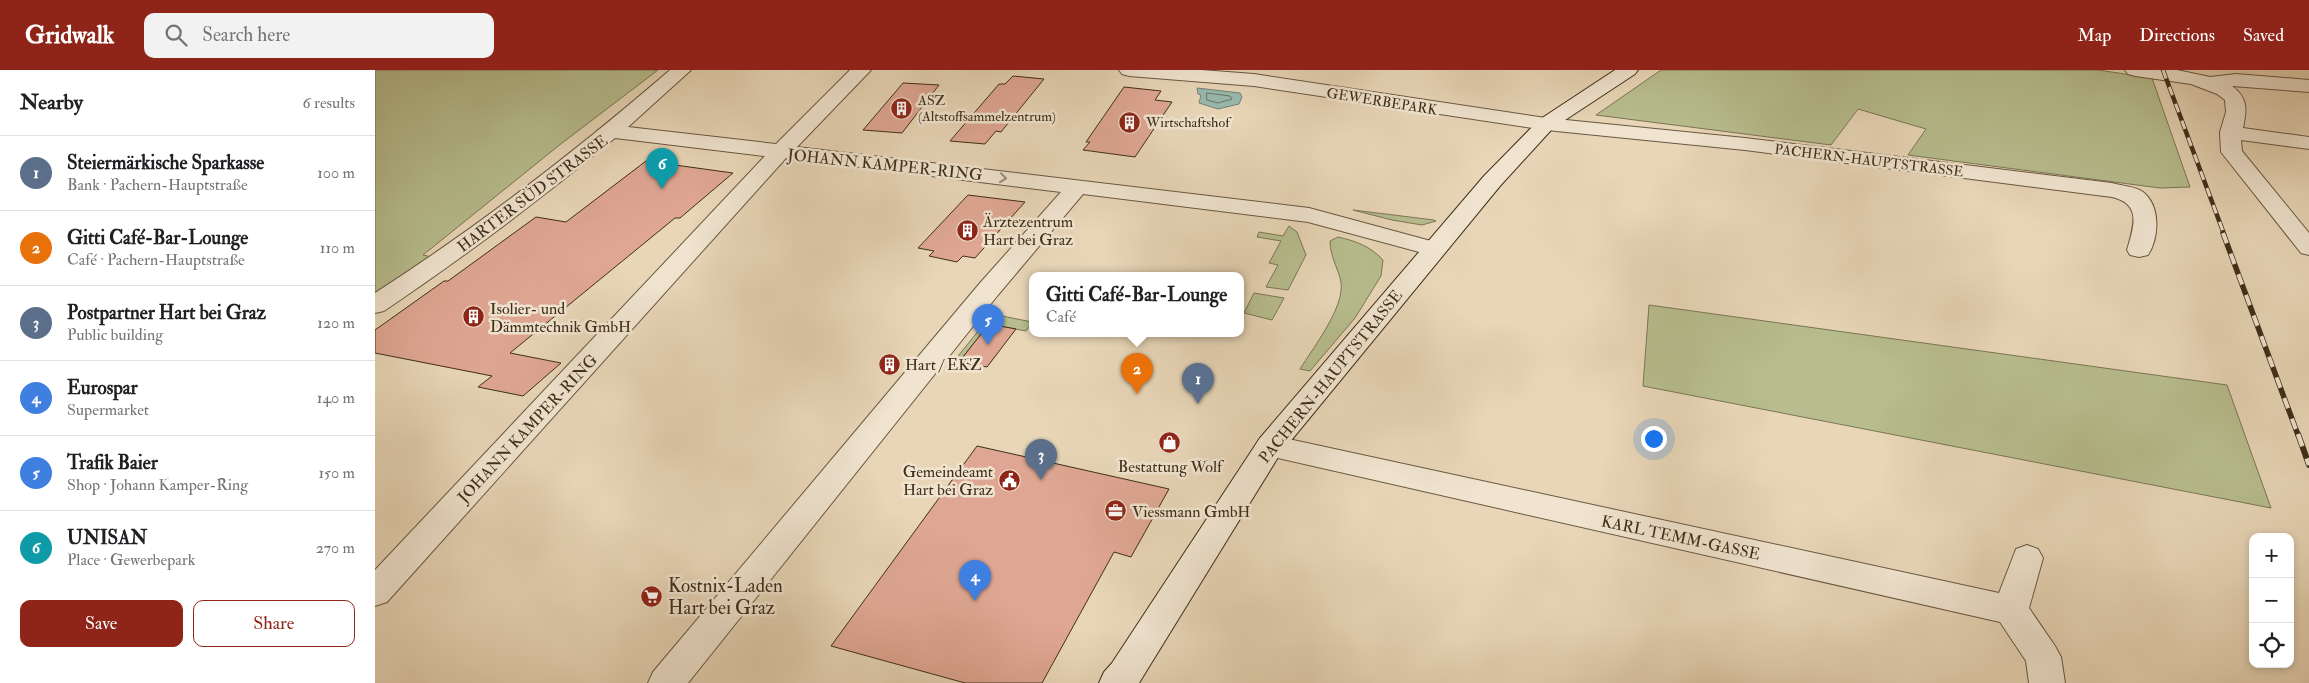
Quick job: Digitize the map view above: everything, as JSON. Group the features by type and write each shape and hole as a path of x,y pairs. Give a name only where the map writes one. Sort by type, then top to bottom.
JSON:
{"street":[{"name":"HARTER SÜD STRASSE","path":"375,304 437,265 612,132 681,70"},
{"path":"612,132 781,151 861,70"},
{"name":"GEWERBEPARK","path":"1129,70 1255,80 1546,124"},
{"name":"PACHERN-HAUPTSTRASSE","path":"1122,680 1270,446 1492,181 1546,124 1628,70"},
{"path":"2135,70 2211,83 2236,80 2309,86"},
{"path":"2211,83 2234,98 2237,105 2230,132 2229,143 2232,152 2309,248"},
{"name":"PACHERN-HAUPTSTRASSE","path":"1546,124 1745,144 2112,190 2133,196 2142,204 2145,225 2139,250"},
{"path":"2230,132 2309,143"},
{"name":"JOHANN KAMPER-RING","path":"375,592 781,151 1309,215 1434,249"},
{"path":"666,683 989,289 1077,187"},
{"name":"KARL TEMM-GASSE","path":"1270,446 2011,610"},
{"path":"2027,558 2011,610 2043,657 2047,683"}],"green space":[{"path":"375,70 658,70 562,143 423,255 432,257 375,295"},
{"path":"1661,70 2098,70 2152,78 2190,187 2160,188 1908,155 1926,129 1858,109 1831,145 1596,115"},
{"path":"1353,210 1434,220 1436,221 1422,225"},
{"path":"1289,226 1297,232 1306,255 1288,290 1266,287 1278,265 1269,263 1281,241 1257,237 1259,232 1283,236"},
{"path":"1338,237 1351,240 1378,255 1383,260 1381,276 1355,318 1310,371 1300,369 1327,327 1338,303 1341,282 1331,252 1330,241"},
{"path":"1254,293 1284,298 1272,320 1244,313"},
{"path":"1649,305 2227,385 2271,508 1643,386"},
{"path":"992,314 1029,321 1029,326 1026,331 989,324 959,362 954,361"}],"water":[{"path":"1197,88 1240,93 1242,97 1239,104 1218,109 1199,103 1201,95 1198,94"}],"building":[{"path":"1013,76 1044,79 1001,132 996,131 985,144 950,141 999,84 1005,84"},
{"name":"ASZ (Altstoffsammelzentrum)","path":"903,83 939,85 902,133 863,130"},
{"name":"Wirtschaftshof","path":"1124,87 1161,91 1155,100 1172,102 1135,157 1083,150 1090,142 1086,142"},
{"name":"Isolier- und Dämmtechnik GmbH","path":"646,161 733,173 680,218 675,218 510,353 561,363 523,396 478,387 492,376 375,353 375,330 444,281 448,281 536,217 566,222"},
{"name":"Ärztezentrum Hart bei Graz","path":"968,195 1025,202 975,258 963,256 957,262 929,256 934,251 918,248"},
{"path":"989,324 1016,329 987,367 959,362"},
{"path":"977,446 1169,489 1131,557 1114,552 1042,683 965,683 831,646"}],"railway":[{"path":"2163,70 2224,234"},
{"path":"2223,233 2298,435"},
{"path":"2298,434 2309,465"}],"place":[{"name":"ASZ (Altstoffsammelzentrum)","path":"902,108"},
{"name":"Wirtschaftshof","path":"1130,122"},
{"name":"UNISAN","path":"662,189"},
{"name":"Ärztezentrum Hart bei Graz","path":"967,230"},
{"name":"Isolier- und Dämmtechnik GmbH","path":"474,317"},
{"name":"Trafik Baier","path":"988,345"},
{"name":"Hart / EKZ","path":"889,364"},
{"name":"Gitti Café-Bar-Lounge","path":"1137,394"},
{"name":"Steiermärkische Sparkasse","path":"1198,404"},
{"name":"Bestattung Wolf","path":"1170,442"},
{"name":"Gemeindeamt Hart bei Graz","path":"1009,480"},
{"name":"Postpartner Hart bei Graz","path":"1041,480"},
{"name":"Viessmann GmbH","path":"1116,511"},
{"name":"Kostnix-Laden Hart bei Graz","path":"652,596"},
{"name":"Eurospar","path":"975,601"}]}
